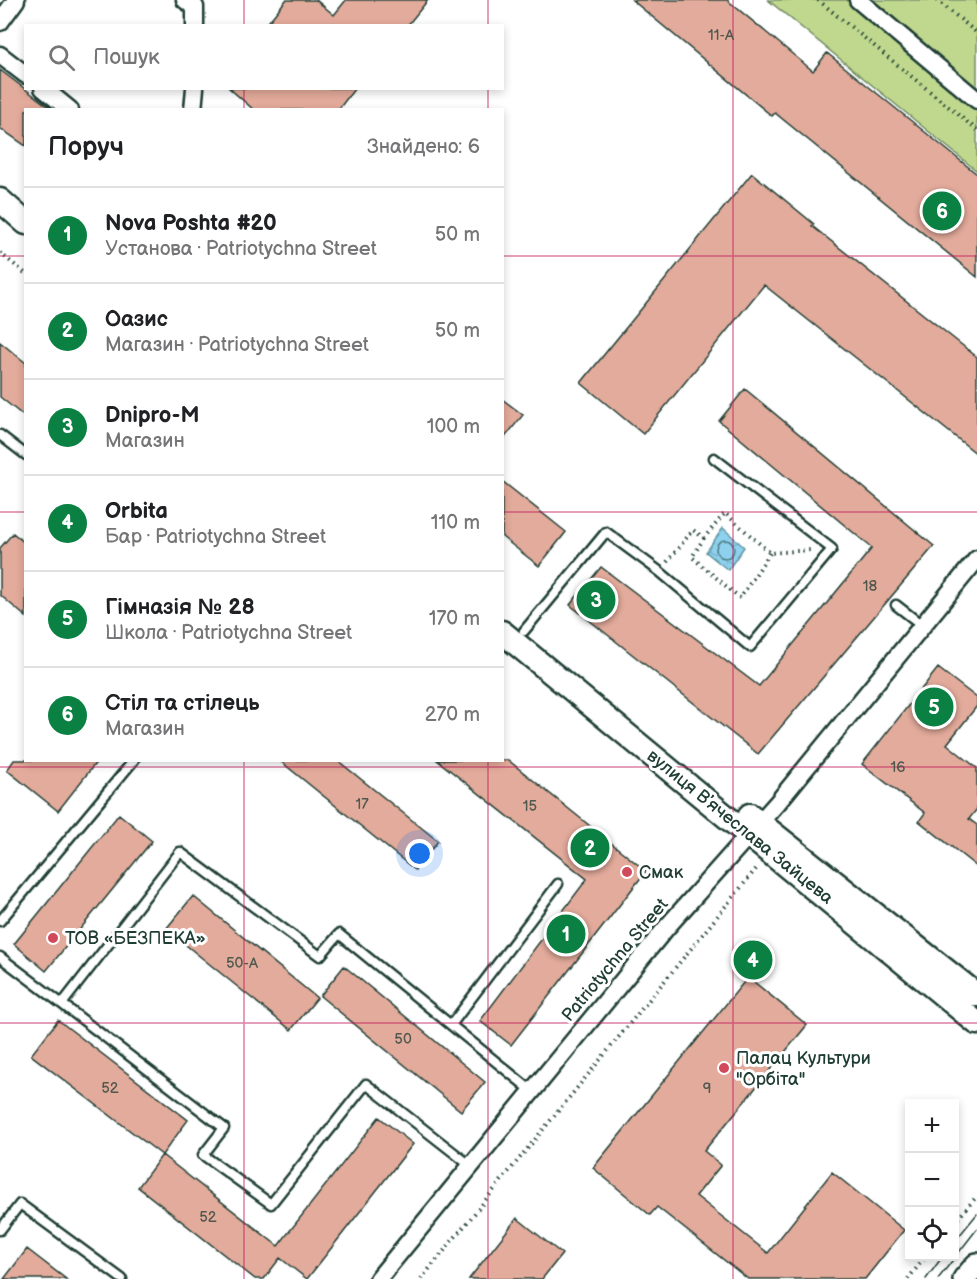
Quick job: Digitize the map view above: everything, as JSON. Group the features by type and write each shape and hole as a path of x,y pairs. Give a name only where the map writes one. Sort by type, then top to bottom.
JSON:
{"main road":[{"path":"0,200 24,220"},
{"path":"0,219 24,238"},
{"name":"вулиця Вʼячеслава Зайцева","path":"504,617 513,631 755,829 977,1023"},
{"name":"вулиця Вʼячеслава Зайцева","path":"755,829 977,995"}],"street":[{"path":"0,22 16,0"},
{"path":"185,0 195,7 195,24"},
{"path":"858,0 977,100"},
{"path":"0,55 24,73"},
{"path":"45,90 68,108"},
{"path":"193,108 195,90"},
{"name":"Patriotychna Street","path":"378,1279 666,928 755,829 977,559"},
{"path":"964,1279 977,1264"}],"lane":[{"path":"0,435 24,453"},
{"path":"513,631 606,532 659,571 750,647 832,549 714,458"},
{"path":"896,605 923,626"},
{"path":"0,921 132,762"},
{"path":"62,1004 180,852 320,956 339,934 532,1091"},
{"path":"451,1025 558,884"},
{"path":"0,957 224,1128 203,1155 271,1204 366,1084 471,1166"},
{"path":"0,1230 20,1204 122,1279"}],"path":[{"path":"818,0 977,130"},
{"path":"937,0 977,33"},
{"path":"0,253 24,271"},
{"path":"770,553 740,598 692,557 704,538 725,513 770,553 832,549"},
{"path":"659,571 693,530 704,538"},
{"path":"421,1279 756,869"},
{"path":"959,1217 977,1196"},
{"path":"908,1279 924,1261"}],"green space":[{"path":"768,0 977,0 977,171"}],"water":[{"path":"723,528 744,547 728,570 706,552"}],"building":[{"path":"286,0 316,0 334,15 346,0 428,0 409,24 267,24"},
{"path":"632,0 727,0 813,71 827,53 977,174 977,277 775,113 772,116"},
{"path":"0,70 50,108 24,108 24,145 0,128"},
{"path":"231,90 353,90 340,108 252,108"},
{"path":"752,173 814,224 812,226 977,357 977,454 764,285 643,434 581,383"},
{"path":"0,342 24,361 24,416 0,397"},
{"path":"745,389 934,546 758,754 570,605 601,567 759,686 872,548 719,421"},
{"path":"504,401 523,415 504,439"},
{"path":"504,483 566,532 539,566 504,539"},
{"path":"13,533 24,542 24,615 0,595 0,548"},
{"path":"938,668 977,698 977,706 947,744 977,768 977,809 969,819 977,825 977,867 919,821 925,813 862,764"},
{"path":"14,760 96,762 58,811 7,770"},
{"path":"508,760 646,871 511,1045 480,1021 587,879 440,762 504,762"},
{"path":"281,762 339,762 438,841 415,870"},
{"path":"119,814 152,841 46,971 14,944"},
{"path":"193,896 317,998 291,1030 166,929"},
{"path":"344,966 485,1082 461,1111 320,996"},
{"path":"748,977 807,1025 704,1151 721,1165 696,1196 768,1253 832,1172 904,1230 865,1279 748,1279 657,1207 650,1215 593,1168"},
{"path":"58,1020 188,1120 162,1155 31,1055"},
{"path":"379,1117 413,1144 307,1279 280,1258 264,1279 255,1279 138,1187 162,1155 278,1246"},
{"path":"517,1218 562,1254 542,1279 469,1279"},
{"path":"27,1249 66,1279 4,1279"}],"tram line":[{"path":"959,1236 977,1214"},
{"path":"938,1279 977,1229"},
{"path":"926,1279 939,1261"}],"place":[{"name":"Стіл та стілець","path":"942,211"},
{"name":"Dnipro-M","path":"596,600"},
{"name":"Гімназія № 28","path":"934,707"},
{"name":"Оазис","path":"590,848"},
{"name":"Смак","path":"627,872"},
{"name":"Nova Poshta #20","path":"566,934"},
{"name":"ТОВ «БЕЗПЕКА»","path":"53,938"},
{"name":"Orbita","path":"753,960"},
{"name":"Палац Культури \"Орбіта\"","path":"724,1068"}]}
